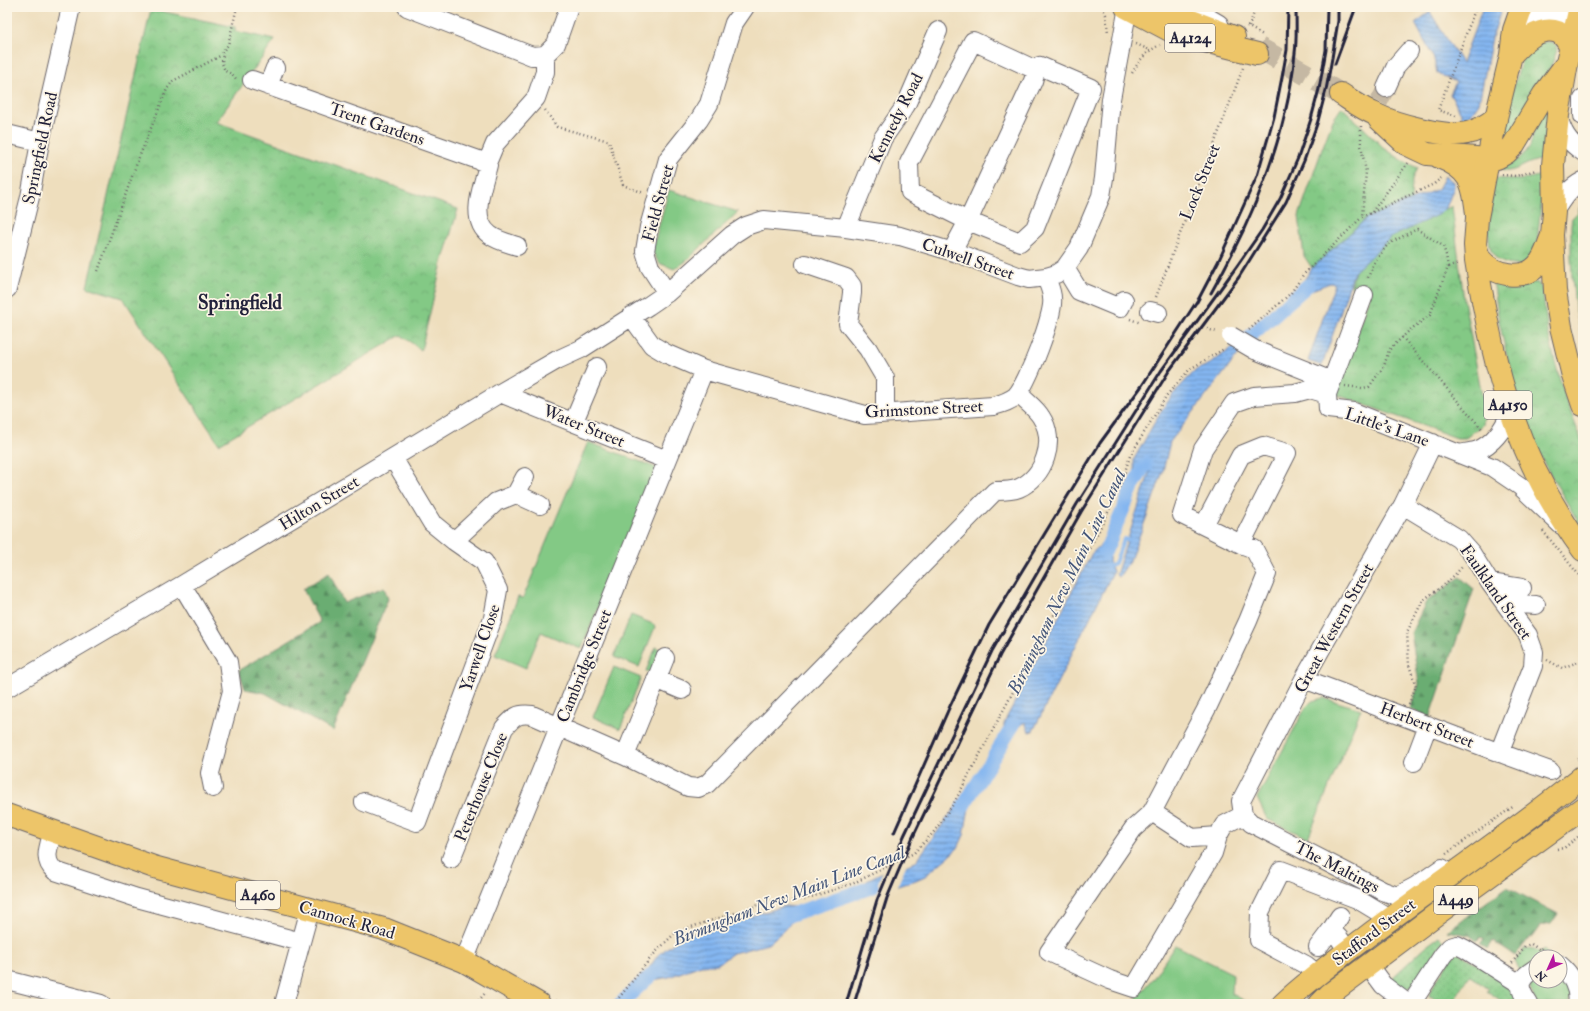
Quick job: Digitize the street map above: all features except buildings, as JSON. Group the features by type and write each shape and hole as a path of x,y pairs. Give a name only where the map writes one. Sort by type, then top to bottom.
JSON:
{"main road":[{"name":"A4124","path":"1127,7 1177,34 1255,46"},
{"name":"A4124","path":"1165,7 1189,20 1255,46"},
{"name":"A4150","path":"1522,7 1514,30 1511,55 1496,118 1477,218 1475,245 1480,285 1491,339 1500,380 1510,413 1537,476 1559,516 1578,543"},
{"path":"1580,13 1569,54 1558,115 1553,165 1554,212 1552,235 1555,291 1561,326 1572,372 1583,405"},
{"path":"1378,104 1406,144 1427,154 1487,166 1506,153 1513,146 1569,54 1564,37 1557,32 1548,31 1540,32 1523,42 1511,55"},
{"path":"1341,94 1378,104 1420,129 1448,134 1465,134 1472,132 1483,127 1496,118"},
{"path":"1434,155 1460,167 1471,182 1475,198 1477,218"},
{"path":"1475,245 1480,259 1490,267 1502,274 1518,275 1536,267 1544,258 1552,235"},
{"name":"Stafford Street","path":"1283,1004 1317,974 1390,919 1536,814 1583,776"},
{"name":"Stafford Street","path":"1321,1001 1434,916 1583,808"},
{"name":"Cannock Road","path":"7,815 154,867 384,929 464,961 498,985 539,1004"}],"street":[{"name":"Springfield Road","path":"7,289 30,197 40,142 71,7"},
{"path":"407,7 532,56 544,55 556,44 569,7"},
{"name":"Field Street","path":"667,293 650,267 645,252 649,227 657,197 668,159 710,104 734,23 744,7"},
{"name":"Culwell Street","path":"632,316 667,293 732,235 746,226 764,220 846,228 900,236 952,251 1029,279 1056,274 1065,268 1079,248 1101,196 1111,99 1127,7"},
{"name":"A4124","path":"1190,7 1255,46"},
{"path":"1514,30 1530,19 1544,16 1580,13"},
{"name":"Kennedy Road","path":"846,228 883,138 906,105 938,31"},
{"path":"952,251 968,221 1033,81 1036,70 1040,66 1091,88 1035,228 1020,242 968,221 910,192 909,163 973,41 1036,70"},
{"path":"1378,104 1396,66 1409,51"},
{"path":"517,246 500,241 489,235 478,220 479,202 488,165 487,163 494,144 536,98 545,72 544,55"},
{"path":"260,83 275,68"},
{"name":"Trent Gardens","path":"260,83 487,163"},
{"path":"1583,99 1583,116"},
{"path":"1558,115 1566,137 1571,144 1583,152"},
{"path":"7,134 40,142"},
{"path":"1554,212 1572,187 1583,181"},
{"path":"805,264 846,278 852,286 848,324 868,349 885,378 885,413"},
{"path":"1065,268 1079,291 1120,308 1124,300"},
{"name":"Grimstone Street","path":"632,316 652,345 667,354 704,370 865,415 993,406 1014,397 1024,385 1050,318 1053,298 1046,277"},
{"path":"1330,388 1364,295"},
{"name":"Hilton Street","path":"7,688 182,586 500,393 557,360 581,349 632,316"},
{"path":"1235,338 1255,350 1330,388"},
{"path":"574,422 597,367"},
{"name":"Cambridge Street","path":"464,961 704,370"},
{"path":"1242,815 1224,825 1218,836 1213,853 1134,988 1110,980 1049,952 1133,830 1152,812 1209,704 1248,620 1267,574 1254,548 1241,544 1182,515 1203,449 1234,403 1254,396 1296,393 1330,388"},
{"name":"Little's Lane","path":"1330,388 1328,409 1354,412 1492,467 1520,486 1578,543"},
{"name":"Water Street","path":"500,393 667,460"},
{"path":"560,727 625,756 688,787 698,788 706,784 995,491 1019,488 1034,477 1044,463 1049,444 1047,430 1041,417 1018,393"},
{"path":"1460,454 1478,450 1491,441 1506,424 1510,413"},
{"name":"Great Western Street","path":"1242,815 1241,801 1304,679 1403,505 1433,443"},
{"path":"1204,526 1241,455 1263,446 1287,453 1241,544"},
{"name":"Yarwell Close","path":"364,802 417,822 493,618 498,590 484,562 454,541 432,523 393,458"},
{"path":"454,541 496,502 516,494 525,477"},
{"path":"516,494 540,505"},
{"name":"Faulkland Street","path":"1403,505 1459,539 1472,554 1490,583 1528,635 1533,645 1533,666 1499,753"},
{"path":"1490,583 1522,588"},
{"path":"182,586 228,662 232,691 210,773 213,788"},
{"path":"1505,603 1536,605"},
{"path":"625,756 665,658"},
{"path":"656,679 682,690"},
{"name":"Herbert Street","path":"1304,679 1404,715 1499,753 1550,771"},
{"name":"Peterhouse Close","path":"451,859 504,728 513,718 523,714 532,715 560,727"},
{"path":"1414,762 1428,725"},
{"path":"1152,812 1192,838 1218,836"},
{"name":"The Maltings","path":"1242,815 1251,823 1383,890 1398,896 1416,886 1498,828 1536,814"},
{"name":"Cannock Road","path":"53,831 47,850 47,858 50,866 55,871 137,898 301,942"},
{"path":"1317,974 1306,965 1259,940 1260,912 1281,870 1357,899 1390,919"},
{"path":"284,1004 310,909"},
{"path":"1318,947 1336,923 1339,938 1348,951"},
{"path":"1368,966 1384,985 1409,1004 1450,948 1457,945 1520,984"},
{"path":"1528,974 1524,977 1520,984 1522,993 1529,1004"},
{"path":"1568,974 1578,992 1577,1004"},
{"path":"7,980 101,1004"}],"path":[{"path":"237,7 228,45 222,51 222,63 225,71 232,74 241,84 250,87 260,83"},
{"path":"1102,7 1106,15 1107,32"},
{"path":"1255,46 1250,27 1256,7"},
{"path":"1457,116 1438,110 1476,7"},
{"path":"1131,74 1140,60 1150,50 1165,42"},
{"name":"Lock Street","path":"1154,312 1240,77 1255,46"},
{"path":"98,271 138,160 167,89 173,80 222,55"},
{"path":"536,98 557,127 609,141 623,185 657,197"},
{"path":"1362,217 1366,172 1361,145 1361,124 1378,104"},
{"path":"1371,212 1408,162"},
{"path":"1487,166 1516,176 1538,169 1542,163 1553,165"},
{"path":"614,1004 653,955 676,932 762,904 805,899 854,883 914,853 932,833 954,803 1105,519 1122,481 1130,456 1167,395 1190,369 1235,338 1291,293 1303,275 1362,217 1434,184 1440,178"},
{"path":"1330,388 1369,387 1384,366 1389,350 1402,337 1430,315 1448,267 1443,246 1417,229 1388,244 1374,263 1364,287 1364,295"},
{"path":"1448,267 1461,264"},
{"path":"1402,337 1484,432"},
{"path":"1404,715 1416,686 1409,665 1410,652 1407,632 1423,600 1448,583 1458,573 1472,554"},
{"path":"1534,652 1562,668 1578,662 1583,663"},
{"path":"1564,848 1583,833"},
{"path":"1511,966 1525,946 1531,944 1540,950 1543,946"},
{"path":"476,1004 498,985"},
{"path":"575,1004 585,1002 610,1004"}],"green space":[{"path":"151,9 235,27 235,31 275,40 216,122 458,209 442,263 421,350 401,335 219,444 123,298 87,287"},
{"path":"1539,42 1551,42 1556,45 1557,50 1552,64 1505,147 1498,136 1523,55"},
{"path":"1549,105 1542,160 1532,162 1513,170 1503,171 1502,166 1522,157 1530,146 1537,121"},
{"path":"1342,107 1384,148 1417,168 1412,179 1411,200 1367,218 1312,268 1304,256 1299,216 1333,120"},
{"path":"1544,175 1536,253 1521,266 1504,263 1495,257 1491,251 1489,242 1489,219 1495,178 1519,180"},
{"path":"669,190 738,212 685,262 674,269 659,263 652,251"},
{"path":"1452,206 1464,300 1485,412 1483,424 1466,438 1457,438 1335,394 1370,295 1351,286 1355,271 1390,238"},
{"path":"1580,206 1583,206 1583,270 1579,270 1583,300 1583,343 1575,306 1571,256 1572,218 1578,212"},
{"path":"1493,280 1510,286 1530,282 1538,283 1542,288 1548,332 1556,366 1567,403 1583,444 1583,530 1545,465 1524,417 1508,361 1499,321"},
{"path":"588,442 657,468 581,649 541,632 526,668 495,655 518,597 523,598"},
{"path":"329,573 344,603 384,587 388,599 333,731 265,693 245,689 239,670 320,622 303,589"},
{"path":"1460,577 1474,589 1430,718 1410,709 1419,684 1411,633 1426,602"},
{"path":"631,615 653,624 655,627 639,667 614,657"},
{"path":"656,647 660,649 650,672 646,671"},
{"path":"614,667 641,678 620,729 593,717"},
{"path":"1323,698 1361,709 1308,838 1267,819 1257,798 1306,707 1312,701"},
{"path":"1507,887 1558,914 1551,924 1541,926 1515,956 1492,941 1487,949 1480,944 1484,939 1481,937 1477,941 1469,935 1447,931"},
{"path":"1439,937 1443,941 1412,987 1402,989 1397,987 1391,979 1425,947"},
{"path":"1175,945 1233,974 1232,994 1251,1004 1131,1004 1153,979"},
{"path":"1525,948 1534,949 1528,949 1528,967 1521,972 1515,962"},
{"path":"1459,953 1507,982 1524,1004 1506,1004 1487,991 1489,989 1470,976 1452,1004 1435,1004 1433,997 1429,997 1430,991 1451,958"},
{"path":"1568,985 1572,991 1569,1004 1536,1004 1531,989 1568,989"}],"water":[{"path":"1483,7 1502,7 1492,38 1479,103 1472,113 1461,118 1461,113 1450,94 1456,82 1437,73 1434,59 1415,23 1430,12 1462,63"},
{"path":"1445,176 1453,182 1454,187 1446,208 1437,215 1390,238 1354,272 1322,366 1308,361 1335,284 1330,283 1293,297 1312,268 1367,218 1438,189"},
{"path":"1259,328 1170,442 1163,471 1147,516 1130,560 1119,577 1116,575 1150,471 1136,481 1134,459 1161,411 1174,393 1196,370 1210,364"},
{"path":"1112,535 1109,560 1113,572 1033,731 1029,732 1025,722 1004,740 1004,724 1007,717 1092,553"},
{"path":"972,792 964,835 958,848 948,857 925,876 916,880 877,893 855,893 865,882 873,877 910,864 917,860 953,810"},
{"path":"785,906 794,907 801,910 784,930 768,944 733,953 718,964 701,965 669,977 654,980 647,979 647,971 658,955 679,939 707,929"}],"pier":[{"path":"907,863 896,889 873,895 883,870"}],"waterway":[{"name":"Birmingham New Main Line Canal","path":"1246,340 1308,285"},
{"name":"Birmingham New Main Line Canal","path":"1105,552 1133,486 1146,464"},
{"path":"1107,567 1115,563 1124,539 1131,541 1132,539"},
{"name":"Birmingham New Main Line Canal","path":"962,808 1014,724"},
{"name":"Birmingham New Main Line Canal","path":"784,917 872,887"},
{"name":"Birmingham New Main Line Canal","path":"620,1004 661,966"}],"tunnel":[{"path":"1259,48 1341,94"},
{"path":"1379,102 1386,88"}],"railway":[{"path":"1197,302 1219,260 1257,176 1274,117 1287,50 1288,7"},
{"path":"1211,293 1241,236 1254,207 1276,147 1291,85 1296,47 1296,7"},
{"path":"846,1004 877,900 904,836 992,651 1077,504 1161,371 1262,230 1280,199 1298,158 1319,89 1326,50 1327,7"},
{"path":"854,1004 887,898 912,839 1000,655 1081,512 1169,371 1239,277 1286,202 1304,161 1318,121 1332,58 1338,21 1338,7"},
{"path":"1335,64 1356,7"},
{"path":"894,833 950,706 989,625 1100,443 1141,387 1199,298"}],"district":[{"name":"Springfield","path":"240,303"}]}
